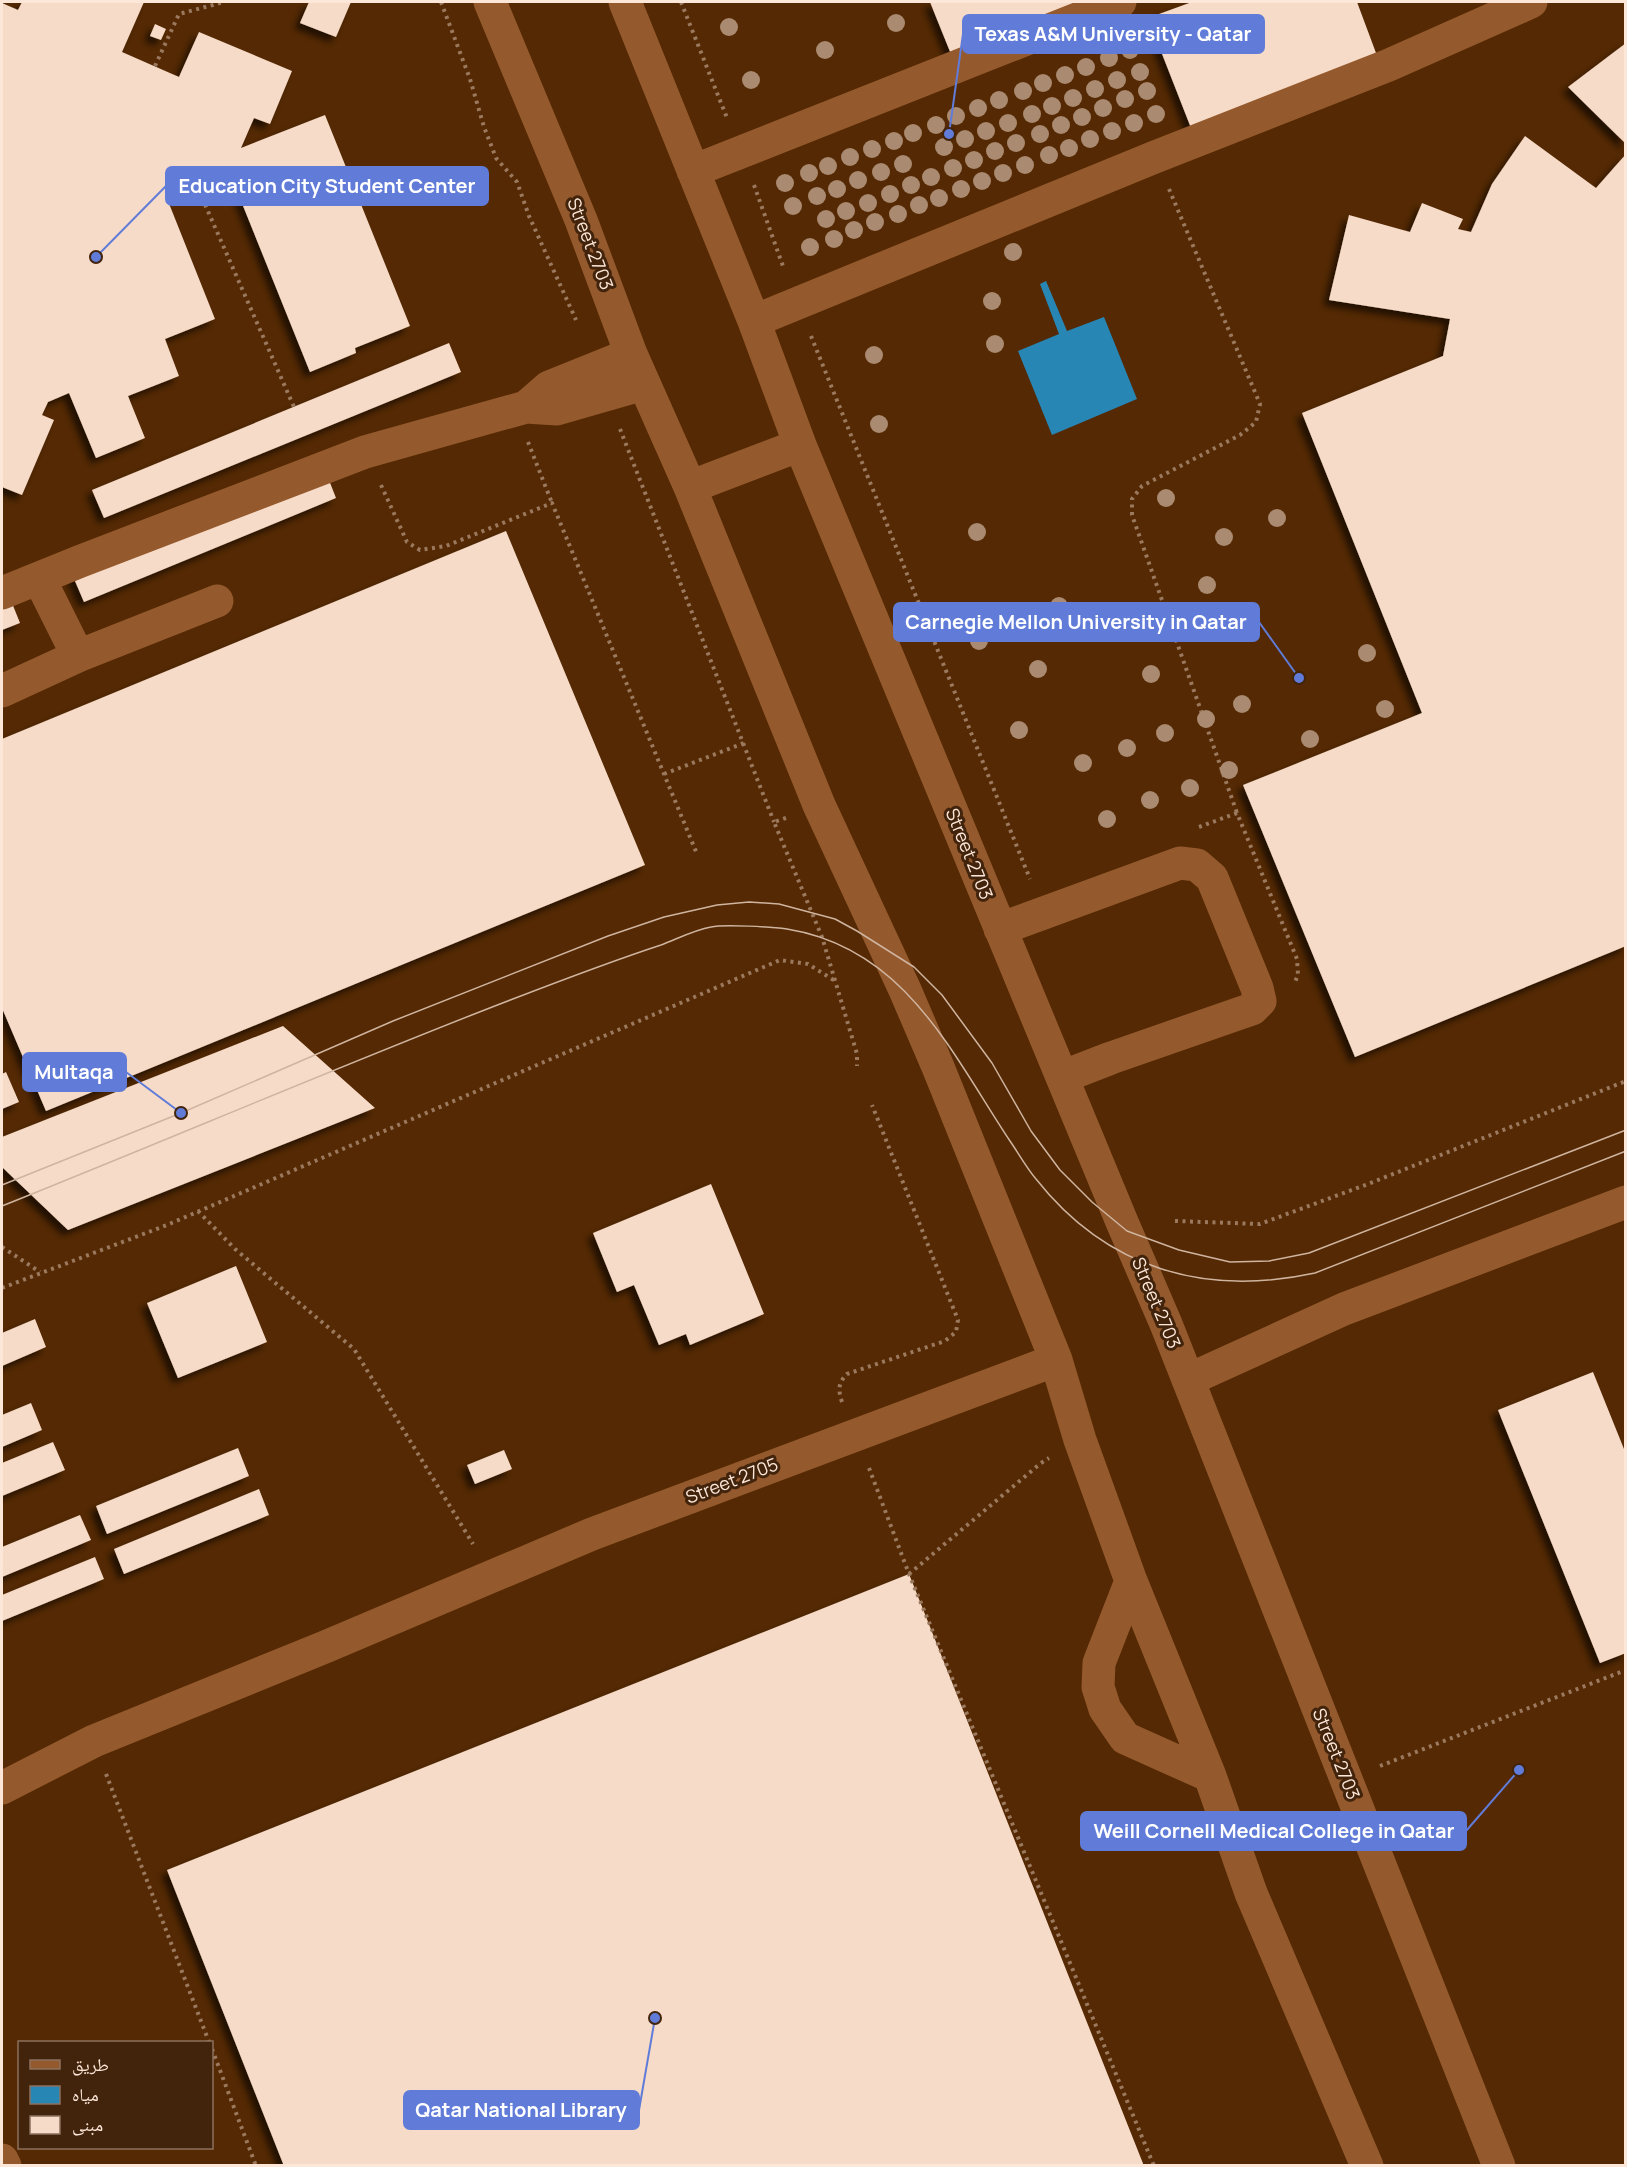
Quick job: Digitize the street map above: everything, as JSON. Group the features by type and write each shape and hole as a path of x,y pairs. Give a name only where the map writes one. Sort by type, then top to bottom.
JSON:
{"street":[{"name":"Street 2703","path":"490,2 581,220 631,354 690,487 819,805 938,1067 1056,1359 1080,1440 1131,1581 1210,1776 1261,1917 1367,2166"},
{"name":"Street 2703","path":"625,2 754,321 800,446 1188,1380 1499,2166"},
{"path":"693,171 1120,2"},
{"path":"754,321 1155,157 1389,65 1531,2"},
{"path":"520,409 549,387 631,354"},
{"path":"2,593 365,452 520,409 557,409 644,384"},
{"path":"690,487 800,446"},
{"path":"39,578 78,656"},
{"path":"2,691 78,656 217,601"},
{"path":"1000,929 1180,863 1197,865 1212,878 1257,988 1260,1001 1252,1010 1062,1077"},
{"path":"1188,1380 1344,1309 1626,1202"},
{"name":"Street 2705","path":"2,1788 94,1741 600,1531 1056,1359"},
{"path":"1131,1581 1099,1663 1098,1687 1105,1709 1125,1738 1210,1776"},
{"path":"2,2160 5,2166"}],"path":[{"path":"155,66 179,14 224,2"},
{"path":"441,2 496,158 517,182 529,216 580,327"},
{"path":"681,2 729,123"},
{"path":"1155,157 1260,404 1256,422 1240,435 1142,486 1132,499 1132,514 1237,813 1297,959 1298,975 1293,987 1260,1001"},
{"path":"752,182 788,279"},
{"path":"196,184 294,407"},
{"path":"810,335 1033,887"},
{"path":"520,409 552,503 697,854"},
{"path":"619,426 774,822 822,937 857,1054 857,1066"},
{"path":"365,452 407,542 420,550 446,546 552,503"},
{"path":"664,774 744,743"},
{"path":"1194,829 1237,813"},
{"path":"774,822 792,816"},
{"path":"2,1288 198,1211 780,960 808,964 835,981"},
{"path":"1175,1221 1260,1224 1368,1184 1626,1081"},
{"path":"844,1407 838,1391 840,1381 847,1374 945,1341 956,1332 958,1320 872,1105"},
{"path":"198,1211 236,1249 354,1349 493,1576"},
{"path":"2,1247 41,1272"},
{"path":"909,1574 1041,1463 1080,1440"},
{"path":"867,1464 909,1574 1154,2166"},
{"path":"1346,1779 1626,1670"},
{"path":"94,1741 208,2041"},
{"path":"213,2052 256,2166"}],"water":[{"path":"1046,281 1067,331 1104,317 1137,399 1052,435 1018,351 1059,334 1040,284"}],"building":[{"path":"22,2 144,2 122,52 179,77 199,32 292,71 270,124 254,118 241,148 325,115 410,326 355,348 356,353 310,372 229,171 196,184 166,196 215,319 165,339 179,376 128,396 145,438 96,458 69,393 48,402 42,415 54,420 22,495 2,487 2,3 18,10"},
{"path":"309,2 351,2 336,37 300,23"},
{"path":"930,2 1082,2 951,54"},
{"path":"1192,2 1357,2 1379,61 1193,133 1148,18"},
{"path":"155,24 166,29 161,40 150,36"},
{"path":"1626,43 1626,144 1568,87"},
{"path":"1525,136 1596,188 1626,154 1626,946 1355,1057 1243,785 1422,713 1302,413 1443,356 1450,319 1329,300 1349,215 1410,232 1422,203 1463,219 1458,229 1471,232 1492,184"},
{"path":"449,343 461,372 104,518 92,490"},
{"path":"325,470 336,498 84,602 72,574"},
{"path":"506,531 645,865 46,1111 2,1008 2,739"},
{"path":"10,598 20,623 2,630 2,601"},
{"path":"283,1026 375,1108 68,1230 2,1167 2,1137"},
{"path":"6,1072 19,1102 2,1109 2,1074"},
{"path":"711,1184 764,1314 690,1345 686,1334 659,1345 634,1285 617,1292 593,1233"},
{"path":"236,1266 267,1342 178,1378 147,1303"},
{"path":"35,1319 46,1347 2,1366 2,1333"},
{"path":"1593,1372 1626,1454 1626,1653 1600,1663 1498,1410"},
{"path":"31,1403 42,1430 2,1447 2,1415"},
{"path":"53,1442 65,1470 2,1496 2,1463"},
{"path":"238,1448 249,1476 107,1534 96,1506"},
{"path":"504,1450 512,1469 475,1484 467,1465"},
{"path":"259,1489 269,1515 124,1574 114,1549"},
{"path":"80,1515 91,1540 2,1577 2,1547"},
{"path":"95,1557 104,1579 2,1621 2,1595"},
{"path":"909,1574 1144,2166 284,2166 167,1870"}],"tram line":[{"path":"2,1185 181,1113 393,1021 608,936 664,917 717,905 749,902 779,904 835,919 914,967 942,995 992,1063 1031,1131 1060,1170 1092,1202 1127,1231 1179,1250 1230,1262 1269,1261 1309,1253 1626,1130"},
{"path":"2,1206 526,994 698,930 726,926 787,929 828,940 863,958 894,981 921,1009 945,1040 1029,1170 1064,1210 1094,1235 1126,1255 1161,1269 1197,1278 1235,1281 1274,1280 1315,1273 1626,1151"}],"place":[{"name":"Texas A&M University - Qatar","path":"949,134"},
{"name":"Education City Student Center","path":"96,257"},
{"name":"Carnegie Mellon University in Qatar","path":"1299,678"},
{"name":"Multaqa","path":"181,1113"},
{"name":"Weill Cornell Medical College in Qatar","path":"1519,1770"},
{"name":"Qatar National Library","path":"655,2018"}]}
